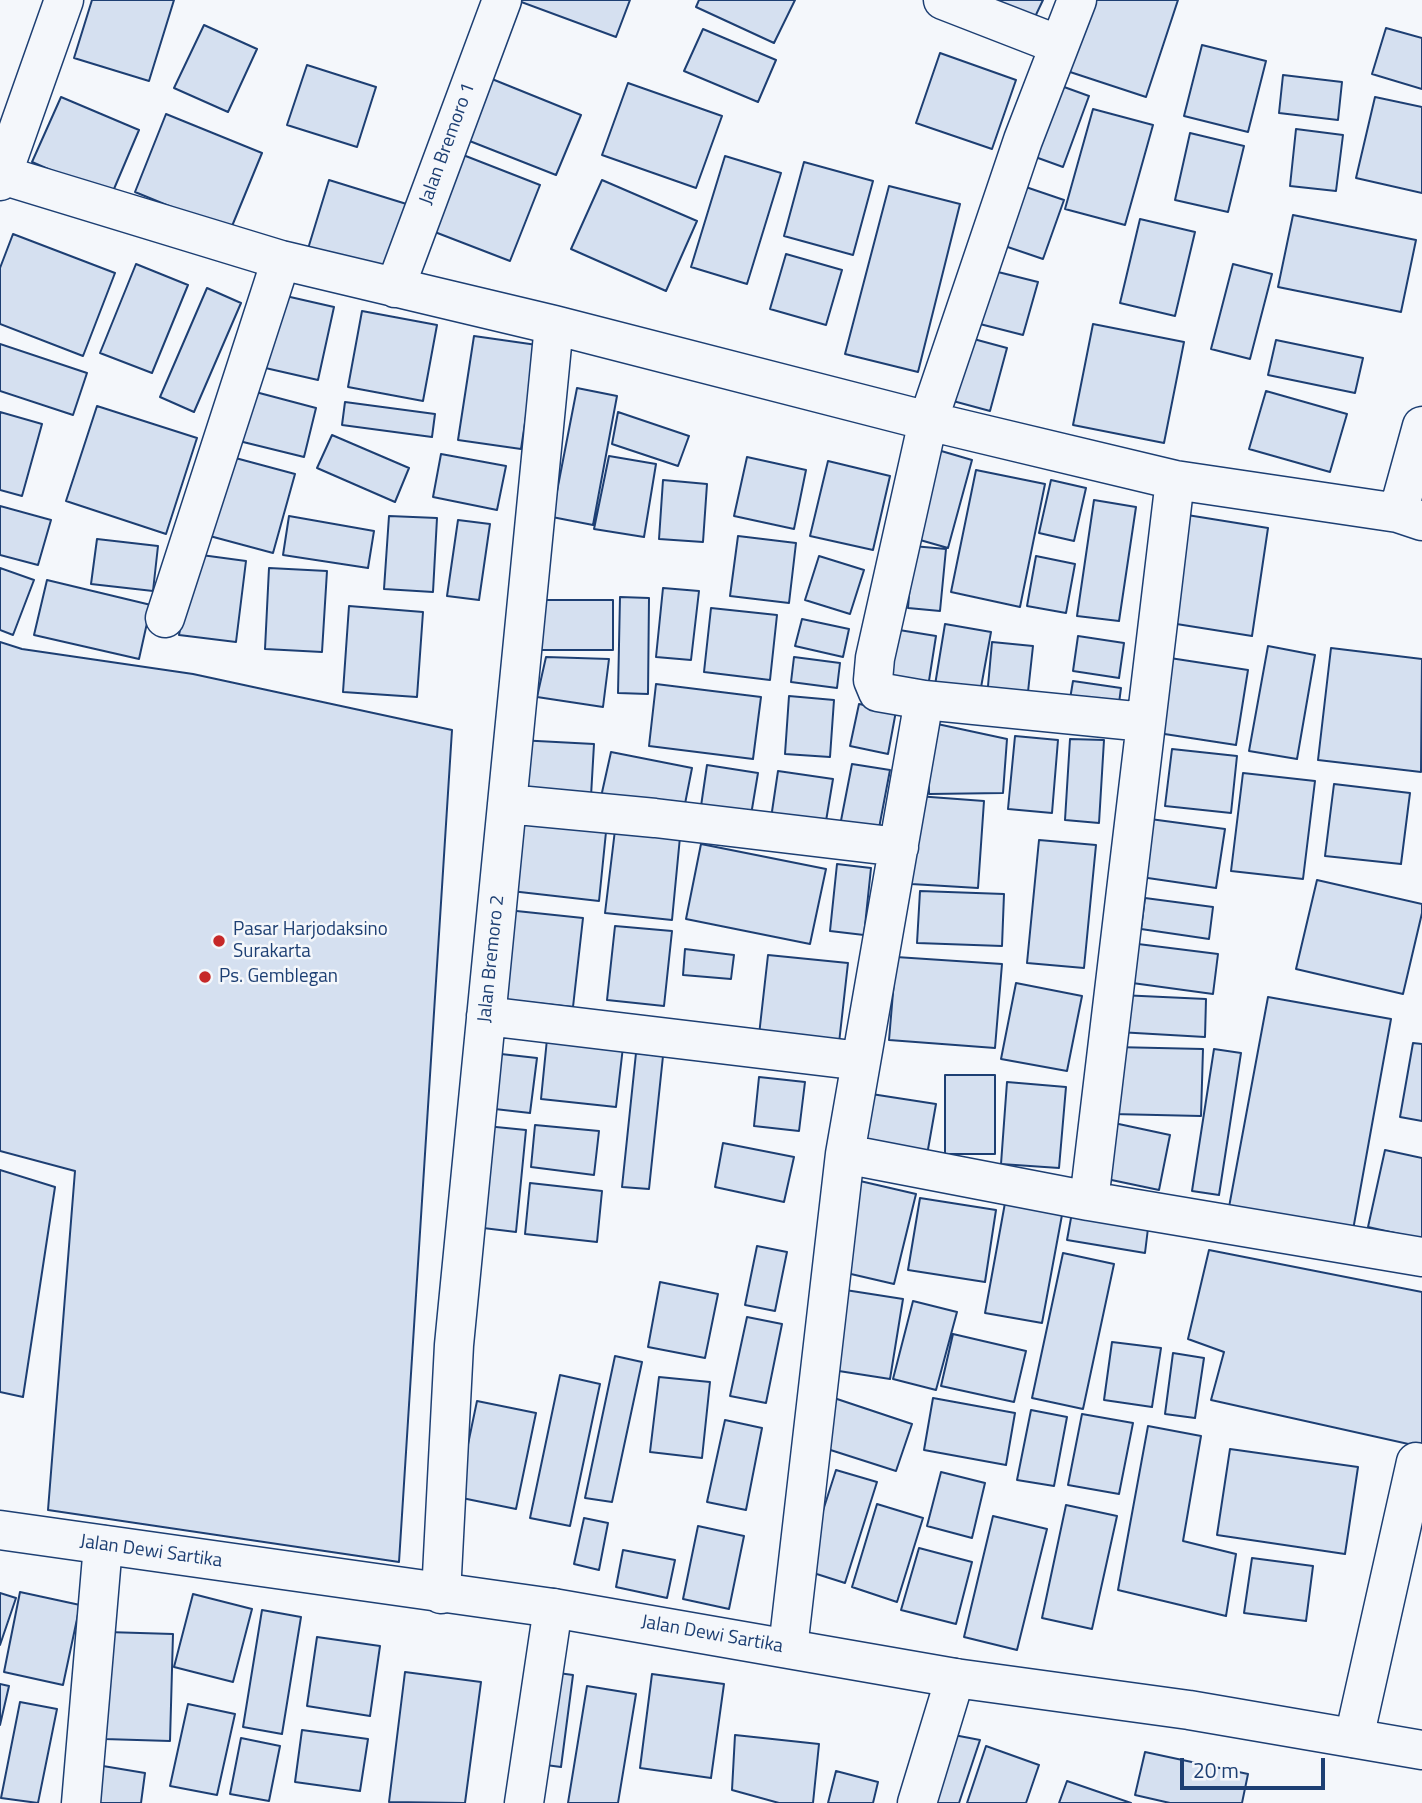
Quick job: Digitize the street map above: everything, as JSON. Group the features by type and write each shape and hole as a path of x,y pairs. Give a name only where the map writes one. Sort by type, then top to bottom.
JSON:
{"street":[{"path":"64,0 1,178 281,260 554,325 928,421 1175,480 1410,517 1422,426"},
{"name":"Jalan Bremoro 1","path":"395,288 502,0"},
{"path":"943,0 1059,46"},
{"path":"1077,0 1023,140 928,421 875,658 873,680 878,692 924,700 1145,722"},
{"path":"165,618 281,260"},
{"name":"Jalan Bremoro 2","path":"441,1594 454,1345 554,325"},
{"path":"1089,1201 1175,480"},
{"path":"788,1648 845,1154 924,700"},
{"path":"507,804 655,818 899,847"},
{"path":"486,1016 861,1061"},
{"path":"845,1154 1089,1201 1422,1257"},
{"path":"1354,1738 1416,1462"},
{"name":"Jalan Dewi Sartika","path":"0,1530 553,1608 955,1678 1189,1710 1422,1750"},
{"path":"81,1803 103,1545"},
{"path":"524,1803 553,1608"},
{"path":"917,1803 955,1678"}],"building":[{"path":"92,0 174,0 149,81 74,58"},
{"path":"516,0 630,0 616,37"},
{"path":"699,0 795,0 774,43 696,7"},
{"path":"986,0 1043,0 1033,21"},
{"path":"1087,0 1178,0 1146,97 1064,70"},
{"path":"204,25 257,49 228,112 174,88"},
{"path":"1386,28 1422,38 1422,89 1372,74"},
{"path":"703,29 776,60 758,102 684,71"},
{"path":"1202,45 1266,61 1248,132 1184,116"},
{"path":"940,53 1016,80 992,149 916,123"},
{"path":"307,65 376,87 357,147 287,125"},
{"path":"1283,75 1342,82 1338,120 1279,113"},
{"path":"487,77 581,115 556,175 462,138"},
{"path":"628,83 722,116 696,188 602,155"},
{"path":"1053,83 1089,96 1063,167 1027,154"},
{"path":"61,97 139,130 111,196 32,162"},
{"path":"1375,97 1422,107 1422,193 1356,178"},
{"path":"1093,109 1153,125 1125,225 1065,209"},
{"path":"166,114 262,153 230,231 135,192"},
{"path":"1296,129 1343,135 1336,191 1290,186"},
{"path":"1190,133 1244,146 1228,212 1175,200"},
{"path":"458,153 540,185 510,261 427,229"},
{"path":"725,156 781,173 747,284 691,267"},
{"path":"804,162 873,181 853,255 784,236"},
{"path":"329,180 413,206 391,277 307,252"},
{"path":"602,180 697,221 666,291 571,249"},
{"path":"1014,183 1064,200 1043,259 993,242"},
{"path":"889,186 960,204 918,372 845,354"},
{"path":"1293,215 1416,240 1401,312 1278,287"},
{"path":"1140,219 1195,232 1175,316 1120,303"},
{"path":"13,234 115,273 83,356 0,324 0,268"},
{"path":"786,254 842,270 826,325 770,309"},
{"path":"136,264 188,285 152,373 100,353"},
{"path":"1233,264 1272,274 1250,359 1211,349"},
{"path":"986,269 1038,282 1023,335 972,322"},
{"path":"207,288 241,303 194,412 160,397"},
{"path":"277,294 334,307 318,380 261,367"},
{"path":"362,311 437,325 423,401 348,387"},
{"path":"1093,324 1184,342 1164,443 1073,425"},
{"path":"474,336 537,345 521,449 458,440"},
{"path":"970,338 1007,348 990,411 953,401"},
{"path":"1276,340 1363,358 1355,393 1268,375"},
{"path":"0,344 87,373 73,415 0,391"},
{"path":"577,388 617,396 593,525 552,517"},
{"path":"248,390 316,408 304,457 235,440"},
{"path":"1266,391 1347,414 1330,472 1249,449"},
{"path":"345,402 435,414 432,437 342,425"},
{"path":"97,406 197,438 166,534 66,501"},
{"path":"0,412 42,424 22,496 0,490"},
{"path":"618,412 689,436 678,466 612,444"},
{"path":"332,435 409,468 395,502 317,468"},
{"path":"931,448 972,460 948,548 906,536"},
{"path":"441,454 506,466 497,510 433,497"},
{"path":"228,456 295,474 273,553 206,535"},
{"path":"609,456 656,464 644,537 594,529"},
{"path":"747,457 806,470 794,529 734,516"},
{"path":"828,461 890,476 873,550 810,536"},
{"path":"976,470 1045,484 1020,607 951,592"},
{"path":"663,480 707,484 703,542 659,539"},
{"path":"1051,480 1086,488 1074,541 1039,533"},
{"path":"1094,500 1136,507 1119,621 1077,616"},
{"path":"0,506 51,520 38,565 0,555"},
{"path":"1181,514 1268,528 1252,636 1164,622"},
{"path":"289,516 374,531 368,568 283,555"},
{"path":"389,516 437,518 433,592 384,589"},
{"path":"458,520 490,524 479,600 447,596"},
{"path":"738,536 796,543 789,603 730,596"},
{"path":"97,539 158,546 153,591 91,584"},
{"path":"913,546 946,549 940,611 908,608"},
{"path":"194,554 246,561 236,642 179,635"},
{"path":"819,556 864,570 850,614 805,600"},
{"path":"1036,556 1075,564 1066,613 1027,606"},
{"path":"0,568 34,580 13,635 0,630"},
{"path":"269,568 327,571 322,652 265,649"},
{"path":"47,580 151,605 139,659 34,635"},
{"path":"663,588 699,591 691,660 656,657"},
{"path":"620,597 649,598 648,694 618,693"},
{"path":"537,600 613,600 613,650 537,650"},
{"path":"349,606 423,612 417,697 343,692"},
{"path":"711,608 777,615 770,680 704,672"},
{"path":"802,619 849,629 843,657 795,646"},
{"path":"945,624 991,632 980,693 935,685"},
{"path":"893,629 936,636 928,687 885,680"},
{"path":"1078,636 1124,643 1119,678 1073,671"},
{"name":"Pasar Harjodaksino Surakarta","path":"0,642 22,649 193,674 452,730 399,1562 48,1510 75,1171 0,1151"},
{"path":"992,642 1033,646 1027,701 987,697"},
{"path":"1268,646 1315,655 1297,759 1249,751"},
{"path":"1331,648 1422,659 1421,772 1318,760"},
{"path":"546,657 609,659 603,707 537,697"},
{"path":"794,657 840,663 837,688 791,682"},
{"path":"1170,658 1248,670 1236,745 1158,733"},
{"path":"1073,681 1121,688 1117,718 1068,711"},
{"path":"656,684 761,697 753,759 649,746"},
{"path":"789,696 834,700 830,757 785,754"},
{"path":"859,704 896,711 888,754 850,746"},
{"path":"928,722 1007,739 1003,793 929,794"},
{"path":"1015,736 1058,740 1052,813 1008,809"},
{"path":"1070,739 1104,740 1099,823 1065,820"},
{"path":"518,740 594,744 591,796 515,791"},
{"path":"1172,749 1237,756 1231,813 1165,806"},
{"path":"611,752 692,768 683,814 601,797"},
{"path":"852,764 890,770 876,844 838,836"},
{"path":"707,765 758,773 750,821 700,813"},
{"path":"778,771 833,779 824,833 770,825"},
{"path":"1243,773 1315,781 1303,879 1231,871"},
{"path":"1334,784 1410,793 1401,864 1325,856"},
{"path":"917,796 984,801 978,888 911,884"},
{"path":"1150,819 1225,829 1216,888 1141,877"},
{"path":"518,823 606,832 599,901 511,891"},
{"path":"615,830 680,837 672,920 605,913"},
{"path":"1039,840 1096,845 1084,968 1027,963"},
{"path":"701,844 826,869 810,944 686,919"},
{"path":"837,864 871,868 864,935 830,931"},
{"path":"1317,880 1422,904 1403,994 1296,969"},
{"path":"920,891 1004,894 1002,946 917,943"},
{"path":"1145,898 1213,907 1209,939 1141,929"},
{"path":"507,910 583,918 573,1007 498,999"},
{"path":"615,926 672,931 664,1006 607,1000"},
{"path":"1130,943 1218,954 1213,994 1125,982"},
{"path":"685,949 734,955 731,979 683,975"},
{"path":"768,955 848,963 839,1043 759,1035"},
{"path":"896,957 1002,964 995,1048 889,1040"},
{"path":"1016,983 1082,996 1067,1071 1001,1059"},
{"path":"1120,995 1206,999 1205,1037 1118,1032"},
{"path":"1268,997 1391,1019 1353,1230 1229,1207"},
{"path":"547,1039 623,1047 616,1107 541,1099"},
{"path":"1413,1043 1422,1044 1422,1121 1400,1117"},
{"path":"1114,1047 1203,1049 1201,1116 1112,1114"},
{"path":"1214,1049 1241,1053 1219,1195 1192,1191"},
{"path":"492,1053 537,1058 530,1113 486,1108"},
{"path":"636,1053 663,1056 649,1189 622,1187"},
{"path":"945,1075 995,1075 995,1154 945,1154"},
{"path":"759,1077 805,1082 799,1131 754,1126"},
{"path":"1007,1082 1066,1087 1059,1168 1001,1164"},
{"path":"865,1093 936,1104 927,1155 857,1143"},
{"path":"1114,1123 1170,1135 1159,1190 1102,1178"},
{"path":"535,1125 599,1131 594,1175 531,1167"},
{"path":"486,1126 526,1130 516,1232 475,1227"},
{"path":"723,1143 794,1157 784,1202 715,1187"},
{"path":"1385,1150 1422,1158 1422,1239 1368,1227"},
{"path":"0,1170 55,1187 23,1397 0,1392"},
{"path":"860,1181 916,1194 894,1284 838,1271"},
{"path":"530,1183 602,1191 597,1242 525,1234"},
{"path":"920,1198 996,1210 985,1282 908,1270"},
{"path":"1005,1203 1062,1215 1042,1323 985,1313"},
{"path":"1073,1207 1149,1220 1145,1253 1067,1240"},
{"path":"757,1246 787,1252 775,1311 745,1305"},
{"path":"1209,1250 1422,1292 1422,1447 1211,1400 1224,1352 1188,1339"},
{"path":"1063,1253 1114,1264 1083,1409 1032,1398"},
{"path":"660,1282 718,1294 705,1358 648,1347"},
{"path":"839,1289 903,1299 890,1379 826,1369"},
{"path":"913,1301 957,1312 936,1390 893,1379"},
{"path":"747,1317 782,1324 766,1403 730,1396"},
{"path":"953,1334 1026,1351 1014,1402 941,1386"},
{"path":"1112,1342 1161,1348 1152,1407 1104,1400"},
{"path":"1173,1353 1204,1358 1195,1418 1165,1414"},
{"path":"615,1356 642,1362 612,1502 585,1498"},
{"path":"560,1375 600,1384 570,1526 530,1518"},
{"path":"659,1377 710,1382 702,1458 650,1452"},
{"path":"834,1398 912,1424 896,1471 818,1446"},
{"path":"933,1398 1015,1413 1006,1465 924,1450"},
{"path":"477,1401 536,1413 516,1509 457,1497"},
{"path":"1031,1410 1067,1417 1054,1486 1017,1480"},
{"path":"1082,1414 1133,1423 1119,1494 1068,1485"},
{"path":"725,1420 762,1428 746,1510 707,1502"},
{"path":"1148,1426 1201,1436 1183,1541 1236,1554 1226,1616 1118,1590"},
{"path":"1230,1449 1358,1467 1345,1554 1217,1535"},
{"path":"836,1470 877,1482 845,1583 804,1570"},
{"path":"941,1472 985,1483 972,1538 927,1526"},
{"path":"877,1504 923,1518 897,1602 852,1587"},
{"path":"1066,1505 1117,1516 1092,1629 1042,1618"},
{"path":"993,1516 1047,1529 1017,1650 964,1637"},
{"path":"584,1518 608,1523 599,1570 574,1564"},
{"path":"698,1526 744,1536 729,1609 683,1599"},
{"path":"919,1548 972,1562 956,1624 901,1610"},
{"path":"623,1550 675,1560 667,1598 616,1587"},
{"path":"1252,1558 1313,1566 1306,1621 1244,1613"},
{"path":"20,1592 80,1605 63,1685 4,1672"},
{"path":"0,1593 16,1598 0,1645"},
{"path":"193,1594 252,1609 233,1682 174,1667"},
{"path":"262,1610 301,1617 282,1734 243,1727"},
{"path":"107,1632 173,1634 170,1741 104,1739"},
{"path":"317,1637 380,1646 370,1716 307,1706"},
{"path":"405,1672 481,1682 465,1803 389,1802"},
{"path":"551,1672 573,1675 561,1767 538,1764"},
{"path":"652,1674 724,1684 711,1778 640,1768"},
{"path":"0,1684 9,1686 0,1725"},
{"path":"587,1686 636,1694 618,1803 568,1803"},
{"path":"20,1702 57,1709 38,1803 1,1798"},
{"path":"188,1704 235,1714 217,1795 170,1786"},
{"path":"302,1730 368,1739 360,1791 295,1782"},
{"path":"735,1735 819,1744 813,1803 779,1803 732,1790"},
{"path":"954,1735 980,1740 959,1803 931,1803"},
{"path":"241,1738 280,1746 269,1801 230,1794"},
{"path":"986,1746 1039,1765 1026,1803 967,1803"},
{"path":"1145,1752 1248,1774 1242,1803 1170,1803 1135,1795"},
{"path":"103,1766 145,1773 141,1803 99,1803"},
{"path":"836,1771 878,1782 873,1803 828,1803"},
{"path":"1067,1781 1131,1803 1059,1803"}],"place":[{"name":"Pasar Harjodaksino Surakarta","path":"219,941"},
{"name":"Ps. Gemblegan","path":"205,977"}]}
